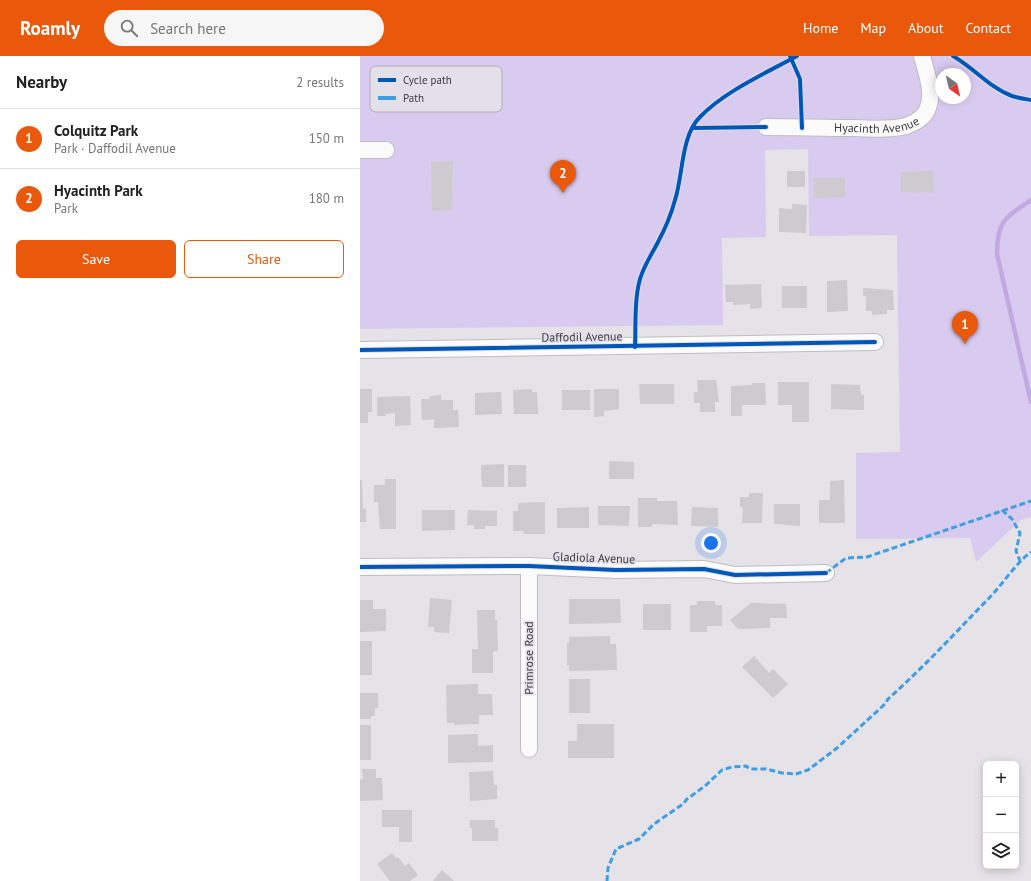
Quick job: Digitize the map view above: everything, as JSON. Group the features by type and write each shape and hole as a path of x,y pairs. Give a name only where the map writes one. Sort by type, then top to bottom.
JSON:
{"street":[{"name":"Hyacinth Avenue","path":"766,126 871,129 904,126 915,123 928,109 929,83 922,56"},
{"path":"360,150 386,150"},
{"name":"Daffodil Avenue","path":"360,350 875,342"},
{"name":"Gladiola Avenue","path":"360,567 529,566 616,570 704,570 734,575 826,573"},
{"name":"Primrose Road","path":"529,566 529,749"}],"shaded area":[{"path":"360,56 1031,56 1031,517 1021,520 976,562 970,538 856,539 856,453 900,452 897,235 809,236 808,149 765,150 766,237 722,238 723,325 360,329"}],"building":[{"path":"453,161 452,210 432,211 431,162"},
{"path":"787,171 805,171 805,187 787,187"},
{"path":"933,171 934,193 901,192 901,172"},
{"path":"814,178 845,178 845,197 814,198"},
{"path":"792,204 807,205 806,233 779,232 779,208 792,209"},
{"path":"847,280 848,311 827,312 827,281"},
{"path":"761,284 762,308 750,309 750,304 733,305 733,302 726,302 725,285"},
{"path":"782,286 807,286 807,308 782,308"},
{"path":"863,288 893,290 894,310 887,310 887,314 872,315 872,311 866,311 866,296 863,296"},
{"path":"697,380 716,380 719,402 715,402 715,412 700,412 700,403 694,403 694,392 698,392"},
{"path":"778,382 809,382 809,422 792,422 792,405 778,405"},
{"path":"752,383 765,383 766,405 742,405 742,416 731,416 731,386 752,385"},
{"path":"639,384 674,384 674,404 640,404"},
{"path":"831,384 860,385 861,395 864,395 864,410 831,409"},
{"path":"360,389 372,389 372,412 368,412 368,423 360,423"},
{"path":"532,389 532,392 537,392 538,414 514,414 513,390"},
{"path":"594,389 619,389 619,409 604,411 604,416 594,417"},
{"path":"562,390 590,390 590,410 562,410"},
{"path":"501,392 502,414 475,415 475,393"},
{"path":"441,395 441,400 453,400 453,410 458,410 459,427 434,428 434,419 422,420 421,399 430,399 430,396"},
{"path":"410,396 411,425 395,426 395,413 385,414 386,416 377,416 377,397"},
{"path":"609,461 634,462 634,479 609,479"},
{"path":"504,464 504,487 482,487 481,465"},
{"path":"508,465 526,465 526,487 508,487"},
{"path":"385,479 396,479 396,529 380,529 378,502 374,502 374,485 385,485"},
{"path":"360,480 362,480 363,509 366,508 366,522 360,522"},
{"path":"844,480 845,523 819,523 819,500 830,500 830,481"},
{"path":"749,493 763,493 762,523 742,523 743,508 740,507 740,497 749,497"},
{"path":"638,498 657,498 657,501 677,501 678,525 652,524 652,527 638,527"},
{"path":"545,502 545,534 524,534 523,531 513,531 513,511 518,511 518,503"},
{"path":"774,504 800,504 800,526 774,524"},
{"path":"598,506 630,506 629,526 598,525"},
{"path":"589,507 589,528 557,528 557,508"},
{"path":"692,507 718,508 718,527 691,526"},
{"path":"422,510 455,510 455,530 422,531"},
{"path":"468,510 497,511 497,526 485,526 485,529 474,529 474,525 467,525"},
{"path":"430,598 452,600 449,633 434,632 434,627 428,627"},
{"path":"569,599 620,599 621,623 569,624"},
{"path":"360,600 373,600 373,609 386,609 386,631 360,632"},
{"path":"697,601 715,601 715,605 722,605 722,626 707,626 707,632 690,632 690,605 697,605"},
{"path":"751,603 786,604 787,618 770,618 770,628 738,629 730,620"},
{"path":"643,604 671,604 671,630 643,630"},
{"path":"477,610 495,610 495,620 497,620 498,651 493,651 493,673 472,673 472,649 478,649"},
{"path":"610,636 610,644 616,644 617,670 569,671 569,665 567,665 567,643 569,643 569,637"},
{"path":"360,641 372,641 372,675 360,675"},
{"path":"754,656 769,673 773,669 788,684 773,698 742,667"},
{"path":"569,679 590,679 590,713 569,713"},
{"path":"478,684 478,694 492,694 493,715 479,715 479,724 454,725 454,723 447,723 446,685"},
{"path":"360,693 378,693 378,708 375,708 375,716 371,716 371,719 360,719"},
{"path":"577,724 614,724 614,758 568,758 568,741 577,741"},
{"path":"360,725 371,725 371,760 360,760"},
{"path":"478,734 478,746 493,745 493,762 448,763 448,735"},
{"path":"362,769 376,769 376,778 382,778 383,800 360,801 360,779 363,779"},
{"path":"493,771 494,785 497,785 497,799 470,801 469,772"},
{"path":"382,810 412,810 412,842 399,842 399,827 382,827"},
{"path":"470,820 495,820 495,828 498,828 498,841 472,841 472,828 470,828"},
{"path":"392,853 396,858 398,857 405,866 409,863 418,875 410,881 390,881 377,864"},
{"path":"442,870 454,881 433,881"}],"waterway":[{"path":"1031,200 1004,221 997,243 997,254 1031,402"}],"marked path":[{"path":"826,573 846,558 867,557 1031,501"},
{"path":"1002,510 1012,519 1020,533 1016,551 1020,561"},
{"path":"607,881 608,868 616,849 639,839 654,824 683,804 722,770 732,767 746,766 750,769 766,769 782,773 796,774 808,770 837,748 885,704 888,699 928,661 1031,552"}],"cycle path":[{"path":"790,56 800,79 802,128"},
{"path":"635,347 636,298 640,278 672,211 678,190 683,156 689,134 694,125 700,117 721,99 759,76 797,56"},
{"path":"953,56 996,88 1014,97 1031,100"},
{"path":"693,128 766,127"},
{"path":"360,350 875,342"},
{"path":"360,567 529,566 616,570 704,569 735,575 826,573"}],"place":[{"name":"Hyacinth Park","path":"563,193"},
{"name":"Colquitz Park","path":"965,344"}]}
